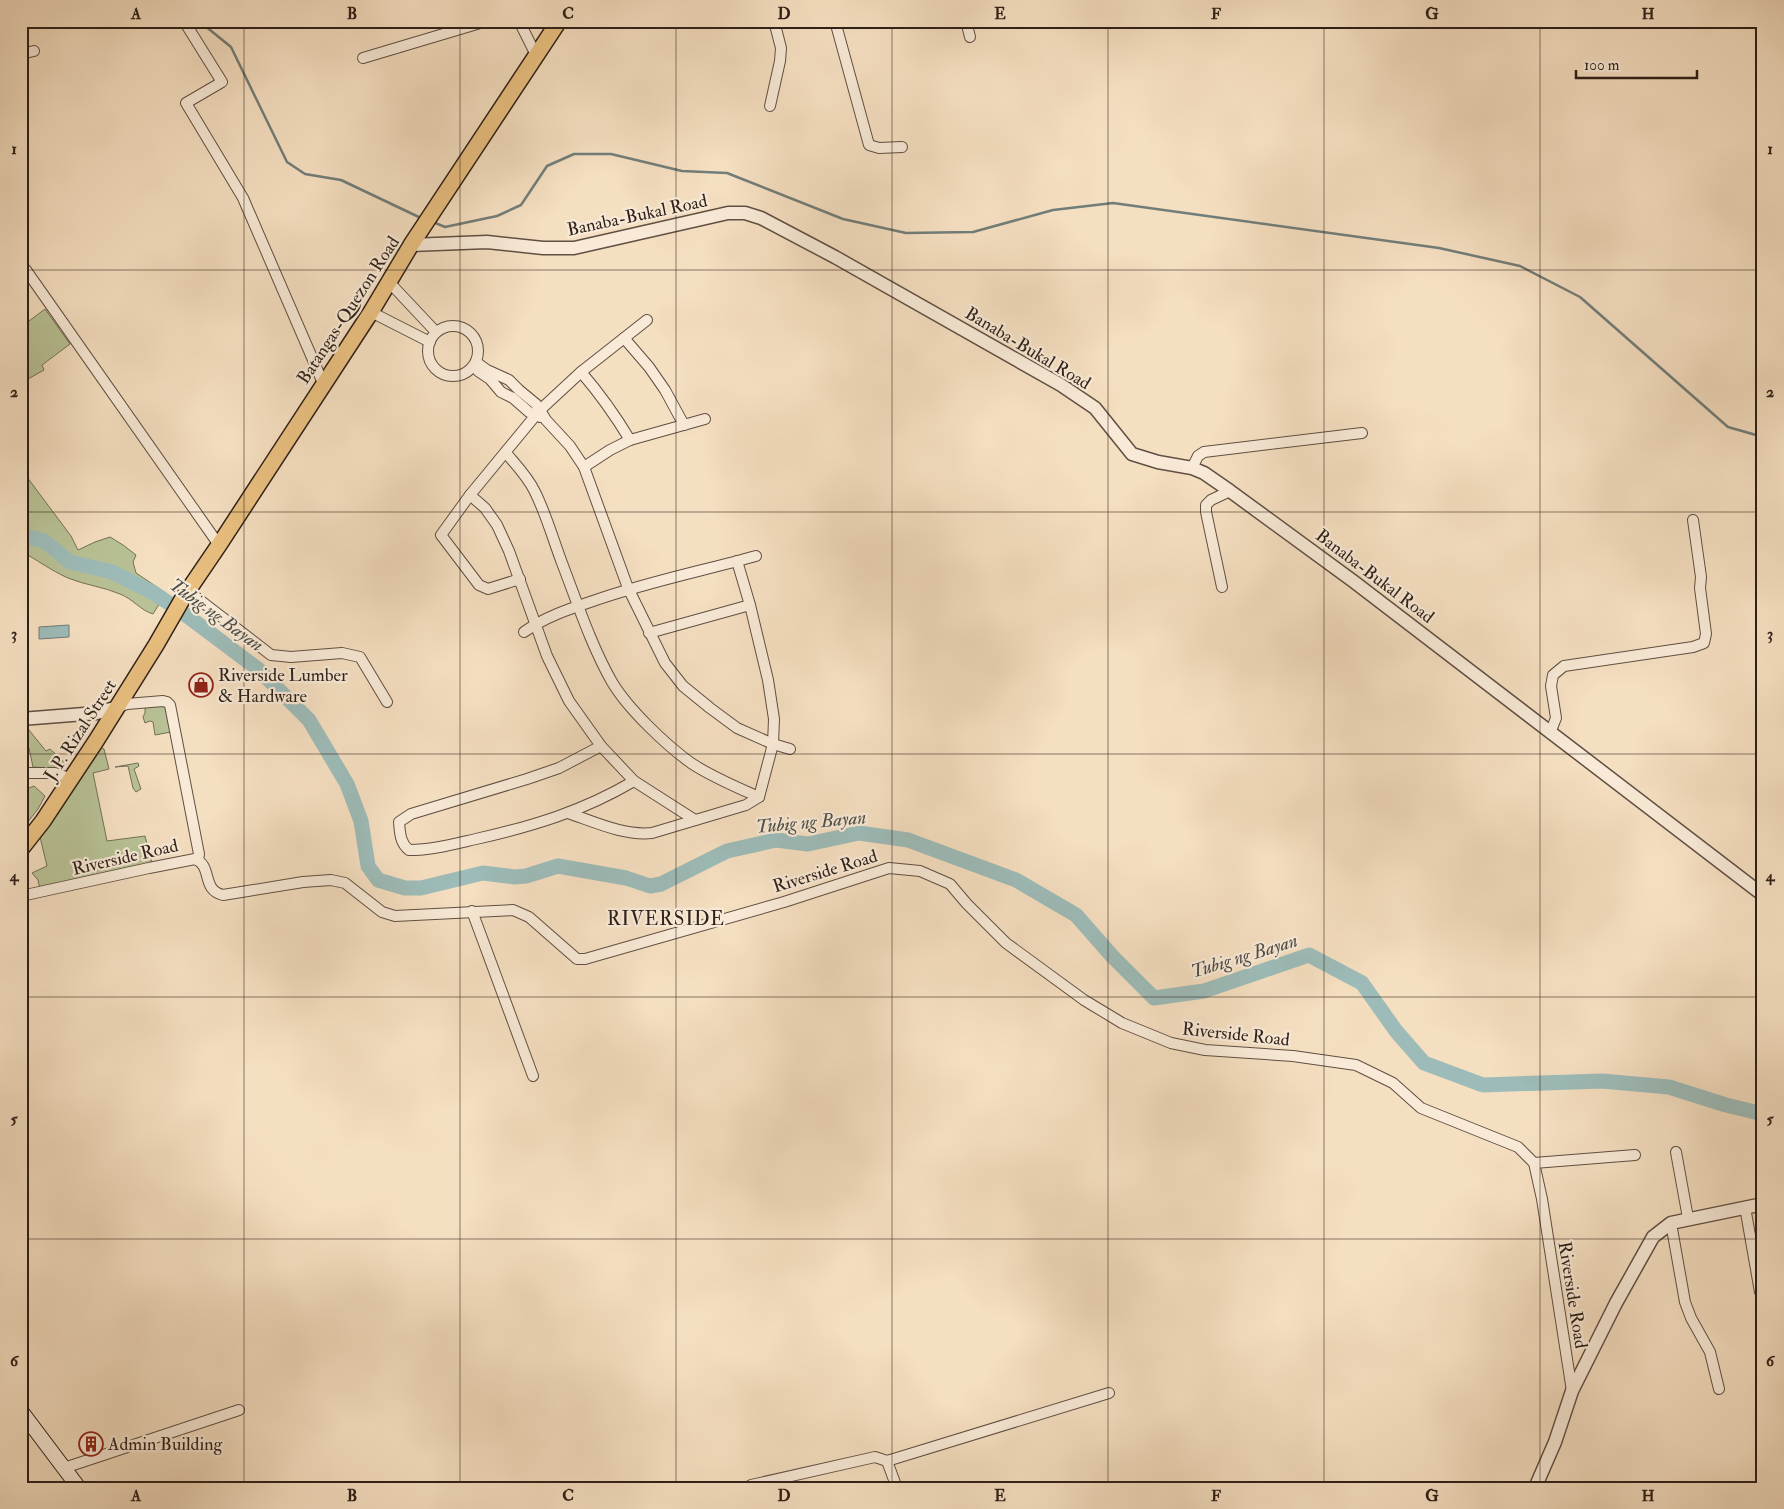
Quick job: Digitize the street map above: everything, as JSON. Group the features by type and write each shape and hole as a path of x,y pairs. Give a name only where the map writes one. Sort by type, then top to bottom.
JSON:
{"main road":[{"name":"Batangas-Quezon Road","path":"167,624 559,21"},
{"name":"J. P. Rizal Street","path":"21,849 26,834 69,778 167,624"},
{"path":"21,1411 79,1488"}],"street":[{"path":"184,21 222,82 186,103 243,198 323,383"},
{"path":"363,58 487,21"},
{"path":"519,21 536,55"},
{"path":"770,106 781,54 774,21"},
{"path":"835,21 869,145 880,148 902,146"},
{"path":"966,21 970,37"},
{"path":"21,54 34,50"},
{"name":"Banaba-Bukal Road","path":"412,245 487,242 543,248 574,248 728,213 744,213 761,218 835,257 1061,385 1095,408 1132,454 1158,462 1192,468 1204,473 1230,490 1353,581 1763,895"},
{"path":"26,270 220,545"},
{"path":"389,282 436,332"},
{"path":"371,312 430,342"},
{"path":"520,580 488,589 479,585 440,535 538,412 581,372 647,320"},
{"path":"456,326 470,331 478,343 479,350 474,365 462,374 454,376 438,371 429,358 428,350 436,332 442,328 456,326"},
{"path":"624,338 665,390 684,425"},
{"path":"474,365 488,377 497,389 516,394 529,412 538,412 570,446 584,467 628,588 665,663 683,686 737,728 773,744 790,749"},
{"path":"581,372 601,395 630,440"},
{"path":"584,467 630,440 705,420"},
{"path":"1192,468 1198,456 1204,452 1362,433"},
{"path":"506,452 524,473 535,490 578,606 612,683 634,711 691,763 725,782 759,797"},
{"path":"1222,588 1206,505 1211,500 1230,490"},
{"path":"470,495 485,508 509,551 548,656 569,701 601,746 634,781 695,820"},
{"path":"1550,733 1556,718 1551,686 1553,675 1564,666 1704,644 1706,634 1700,588 1701,577 1693,520"},
{"path":"524,632 536,623 628,588 756,556"},
{"path":"568,813 621,831 641,834 652,833 746,805 759,797 773,744 774,719 768,680 737,561"},
{"path":"185,594 270,655 291,657 342,653 360,657 387,702"},
{"path":"649,633 750,605"},
{"path":"21,719 94,713 127,704 167,702 170,705 197,845 198,860"},
{"path":"601,746 559,768 411,814 400,822 403,845 409,850 426,850 527,827 568,813 610,795 634,781"},
{"path":"21,773 48,772 69,778"},
{"name":"Riverside Road","path":"21,896 189,859 198,860 204,866 211,889 223,895 319,880 331,880 348,885 382,912 395,916 472,911 513,910 521,912 577,959 585,959 784,902 889,868 920,871 950,884 1006,943 1084,1000 1122,1023 1171,1043 1205,1050 1293,1056 1356,1065 1393,1083 1421,1108 1518,1148 1534,1162 1542,1199 1572,1391"},
{"path":"472,911 533,1076"},
{"path":"1676,1152 1688,1218"},
{"path":"1534,1162 1635,1155"},
{"path":"1535,1488 1555,1442 1572,1391 1616,1303 1653,1236 1671,1222 1763,1204"},
{"path":"1745,1207 1760,1292"},
{"path":"1671,1222 1685,1302 1691,1318 1710,1352 1719,1389"},
{"path":"751,1488 750,1485 875,1457 887,1461 1109,1393"},
{"path":"64,1468 239,1410"},
{"path":"887,1461 897,1488"}],"green space":[{"path":"45,309 70,344 42,365 44,370 21,383 21,327"},
{"path":"21,469 71,536 78,550 110,537 136,555 133,562 136,573 166,593 153,614 120,594 62,575 21,551"},
{"path":"160,705 166,708 171,732 155,735 153,722 145,723 143,717 145,707"},
{"path":"24,724 46,751 50,749 64,762 63,769 33,767 29,748 21,747 21,725"},
{"path":"100,747 104,749 109,769 93,773 107,841 145,836 152,863 40,889 38,880 32,873 47,866 40,837 50,825"},
{"path":"138,763 139,766 134,769 141,789 136,792 133,788 128,766 115,767"},
{"path":"21,782 29,788 34,786 45,796 27,823 23,822 21,816"}],"water":[{"path":"69,625 69,637 39,639 39,627"}],"waterway":[{"path":"199,21 231,47 287,162 305,174 341,180 423,219"},
{"path":"433,222 445,227 497,216 521,205 547,166 574,154 611,154 682,171 727,173 843,219 906,233 973,232 1053,210 1113,203 1439,248 1520,266 1580,297 1728,427 1763,437"},
{"name":"Tubig ng Bayan","path":"21,535 44,541 70,562 112,572 152,592 178,609 258,669 309,720 347,784 361,821 368,866 378,880 405,888 421,888 483,873 515,877 526,876 558,866 626,878 650,886 661,884 727,851 776,840 808,844 859,833 908,840 1016,880 1076,915 1112,956 1154,998 1204,991 1309,955 1362,983 1396,1031 1424,1063 1483,1085 1602,1081 1669,1087 1726,1105 1763,1114"}],"place":[{"name":"Riverside Lumber & Hardware","path":"201,685"},
{"name":"Admin Building","path":"91,1444"}],"district":[{"name":"RIVERSIDE","path":"666,918"}]}
